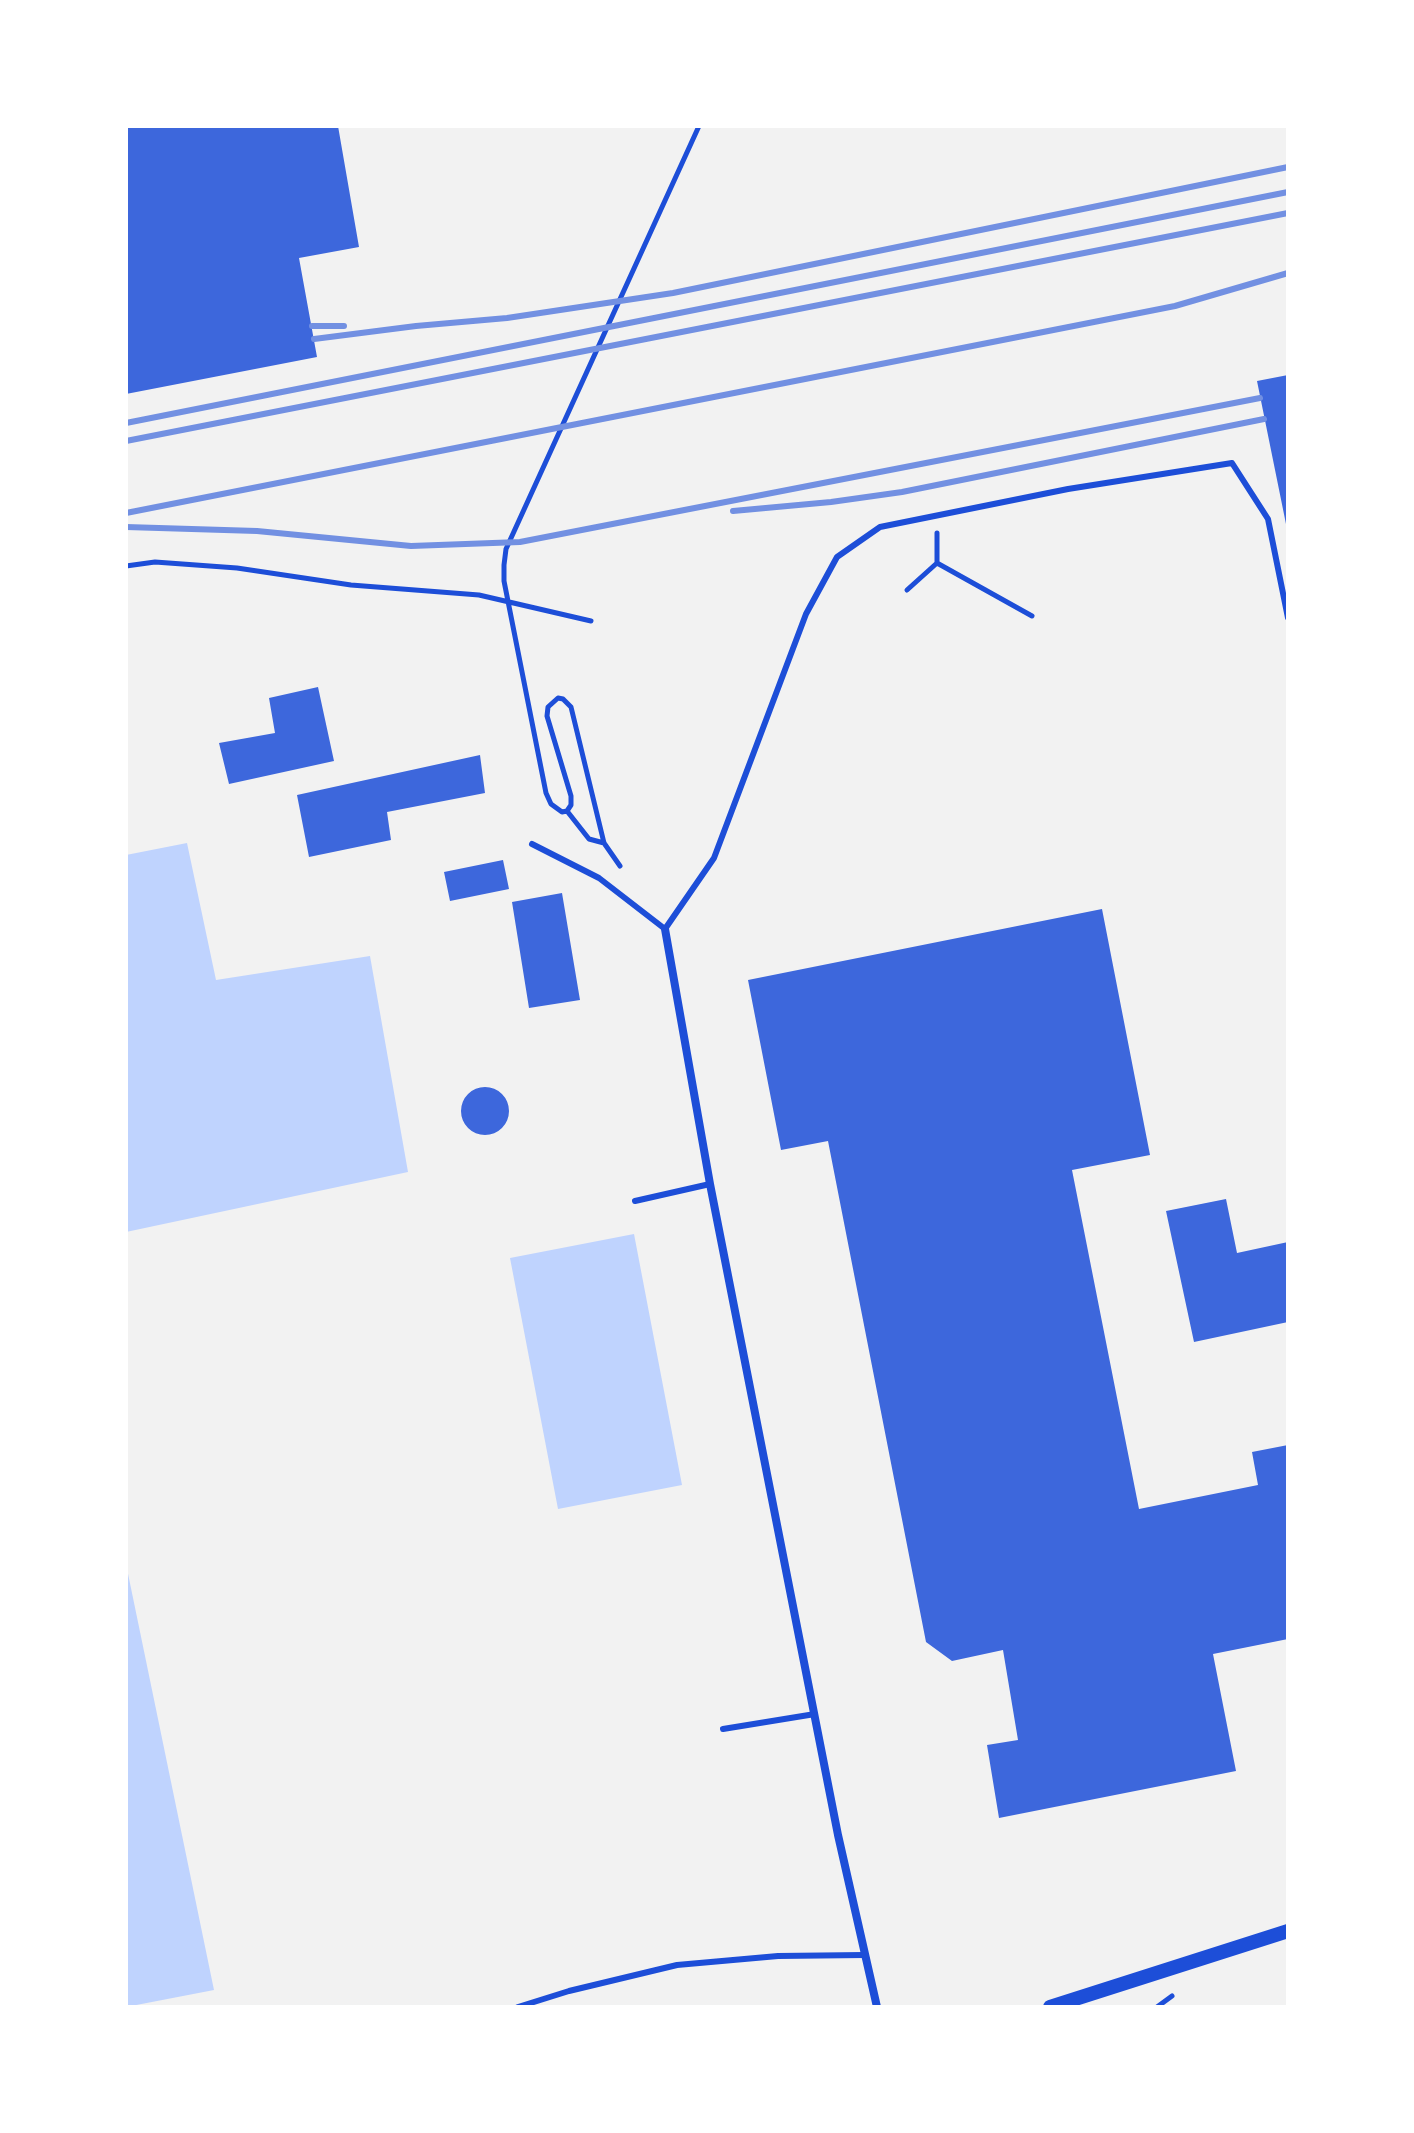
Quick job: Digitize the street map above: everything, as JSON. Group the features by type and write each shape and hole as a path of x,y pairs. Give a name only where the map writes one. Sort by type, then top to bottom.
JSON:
{"street":[{"path":"665,929 710,1184 815,1714 877,2007"},
{"path":"1050,2007 1288,1931"}],"lane":[{"path":"532,844 599,878 665,929 714,858 806,614 837,557 880,527 1068,489 1232,463 1268,519 1288,618"},
{"path":"635,1201 710,1184"},
{"path":"723,1729 815,1714"},
{"path":"518,2007 569,1991 677,1965 778,1956 864,1955"}],"path":[{"path":"567,811 571,796 547,716 548,707 558,698 571,707 604,843 589,839 567,811 556,809 546,793 504,581 506,549 699,126"},
{"path":"907,590 937,563 937,515"},
{"path":"126,566 155,562 237,568 351,585 479,595 591,621"},
{"path":"937,563 1032,616"}],"water":[{"path":"187,843 216,980 370,956 408,1172 126,1232 126,855"},
{"path":"634,1234 682,1485 558,1509 510,1258"},
{"path":"126,1564 214,1990 126,2007"}],"building":[{"path":"126,126 338,126 359,247 299,258 317,357 126,394"},
{"path":"1288,375 1288,529 1287,529 1257,381"},
{"path":"318,687 334,761 229,784 219,743 275,733 269,698"},
{"path":"480,755 485,793 387,812 391,840 309,857 297,795"},
{"path":"503,860 509,889 450,901 444,872"},
{"path":"562,893 580,1000 529,1008 512,902"},
{"path":"1102,909 1150,1155 1072,1170 1139,1509 1258,1485 1252,1452 1288,1445 1288,1639 1213,1654 1236,1771 999,1818 987,1745 1018,1740 1003,1650 952,1661 926,1642 828,1141 781,1150 748,980"},
{"path":"485,1087 502,1094 509,1111 502,1128 485,1135 468,1128 461,1111 468,1094"},
{"path":"1226,1199 1237,1253 1288,1242 1288,1322 1194,1342 1166,1211"}],"railway":[{"path":"314,339 507,318 673,293 1288,167"},
{"path":"126,423 1288,192"},
{"path":"126,441 1288,213"},
{"path":"126,513 1175,306 1288,273"},
{"path":"312,326 344,326"},
{"path":"126,527 257,531 411,546 520,542 1260,398"},
{"path":"733,511 902,492 1264,419"}]}
